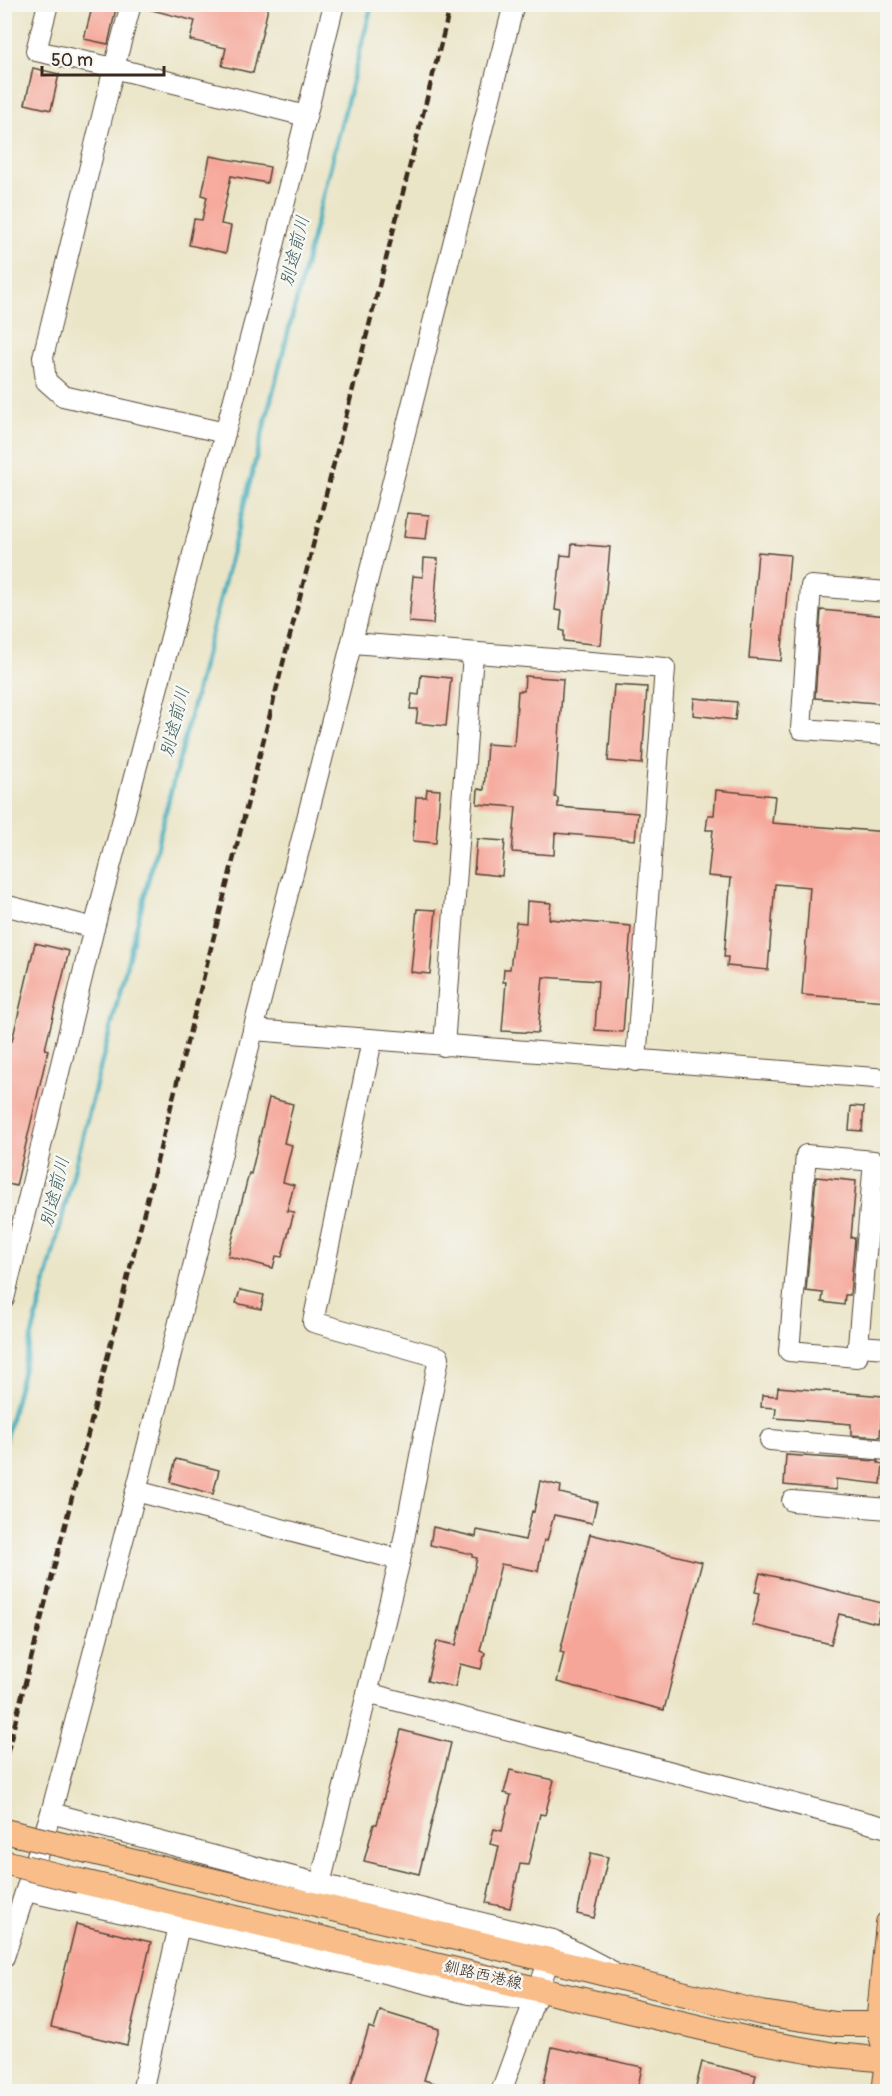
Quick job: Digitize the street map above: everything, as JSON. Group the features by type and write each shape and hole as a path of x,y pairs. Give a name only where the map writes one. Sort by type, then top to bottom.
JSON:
{"main road":[{"name":"釧路西港線","path":"4,1831 549,1960 762,2013 836,2024 883,2025"},
{"name":"釧路西港線","path":"4,1862 537,1994 757,2041 835,2055 888,2060"},
{"path":"884,2091 888,2060 883,2025 888,1923"}],"street":[{"path":"48,4 36,51 306,116"},
{"path":"131,4 43,357 46,381 63,396 225,433"},
{"path":"4,1299 94,928 225,433 334,4"},
{"path":"4,1958 51,1813 136,1491 514,4"},
{"path":"888,592 811,586 801,729 888,735"},
{"path":"353,643 665,668 636,1061"},
{"path":"444,1046 473,654"},
{"path":"4,905 94,928"},
{"path":"254,1030 888,1079"},
{"path":"320,1884 400,1560 439,1357 313,1322 372,1040"},
{"path":"806,1155 874,1161 858,1346 857,1357 789,1351 806,1155"},
{"path":"858,1346 888,1348"},
{"path":"770,1440 888,1450"},
{"path":"136,1491 400,1560"},
{"path":"792,1501 888,1509"},
{"path":"367,1693 888,1828"},
{"path":"51,1813 320,1884 553,1940 627,1979"},
{"path":"26,1891 348,1964 469,1994 537,1994"},
{"path":"142,2091 179,1926"},
{"path":"501,2091 549,1960"}],"building":[{"path":"93,4 117,4 108,44 84,39"},
{"path":"149,4 269,4 253,73 222,66 226,48 190,40 195,21 148,9"},
{"path":"33,68 59,74 51,110 25,104"},
{"path":"210,156 270,167 267,183 231,176 221,224 231,226 226,253 189,245 194,219 202,220 207,197 202,195"},
{"path":"407,513 429,515 426,539 404,537"},
{"path":"572,544 610,547 601,645 564,641 564,631 560,630 562,611 555,610 561,555 571,556"},
{"path":"758,552 790,555 781,661 749,658"},
{"path":"424,558 438,559 433,624 409,622 413,576 423,577"},
{"path":"821,610 888,616 888,704 815,698"},
{"path":"421,675 451,678 446,726 416,723 418,709 410,709 412,694 419,695"},
{"path":"525,676 563,679 555,797 558,798 558,807 638,813 635,840 555,833 554,855 512,852 516,807 477,804 478,789 484,790 487,744 514,746 518,691 524,691"},
{"path":"614,685 647,687 642,764 608,761"},
{"path":"694,698 737,702 735,720 693,715"},
{"path":"427,789 440,790 436,843 413,841 416,797 426,797"},
{"path":"716,790 775,796 772,823 888,832 888,1001 802,995 810,887 775,884 768,970 727,966 728,957 724,957 731,878 708,876 713,830 706,830 708,815 714,815"},
{"path":"477,839 505,841 502,876 474,873"},
{"path":"527,901 551,903 549,919 631,926 623,1032 595,1030 598,981 543,977 538,1033 502,1031 506,982 503,982 504,969 510,969 516,922 526,923"},
{"path":"417,909 436,910 430,974 411,972"},
{"path":"35,943 69,951 45,1049 48,1050 16,1186 4,1183 4,1039 12,1041"},
{"path":"269,1098 293,1104 284,1143 292,1145 283,1182 294,1185 287,1211 294,1212 282,1257 276,1256 273,1268 228,1256"},
{"path":"851,1106 864,1107 862,1131 849,1130"},
{"path":"816,1177 856,1181 851,1238 855,1238 850,1295 845,1295 844,1305 822,1302 823,1293 806,1291"},
{"path":"240,1290 264,1295 261,1309 236,1303"},
{"path":"778,1387 883,1396 880,1437 851,1435 851,1424 775,1418 776,1408 761,1407 762,1395 777,1396"},
{"path":"786,1455 878,1461 883,1464 881,1484 836,1479 836,1490 784,1485"},
{"path":"176,1459 219,1470 213,1494 170,1482"},
{"path":"540,1481 561,1486 560,1493 597,1502 592,1523 554,1515 547,1541 544,1540 538,1571 501,1564 480,1651 485,1653 481,1669 460,1664 455,1687 427,1681 437,1641 456,1645 477,1558 472,1557 472,1554 430,1545 433,1527 476,1537 477,1530 525,1540 532,1511 534,1512"},
{"path":"590,1534 702,1562 664,1710 557,1682 564,1653 560,1652"},
{"path":"760,1573 882,1603 877,1623 839,1614 831,1644 752,1625 760,1593 755,1592"},
{"path":"401,1730 451,1743 419,1874 364,1861 374,1824 377,1824"},
{"path":"510,1770 554,1780 545,1815 540,1814 528,1865 520,1864 510,1908 486,1903 499,1846 490,1844 494,1829 502,1831 511,1795 504,1793"},
{"path":"591,1853 608,1857 594,1918 577,1914"},
{"path":"76,1924 151,1942 127,2045 51,2027"},
{"path":"380,2011 439,2029 424,2080 450,2088 450,2091 349,2091 369,2027 374,2029"},
{"path":"552,2047 642,2067 637,2091 542,2091"},
{"path":"702,2062 756,2075 752,2091 695,2091"}],"waterway":[{"name":"別途前川","path":"4,1445 372,4"}],"railway":[{"path":"4,1766 451,4"}]}
